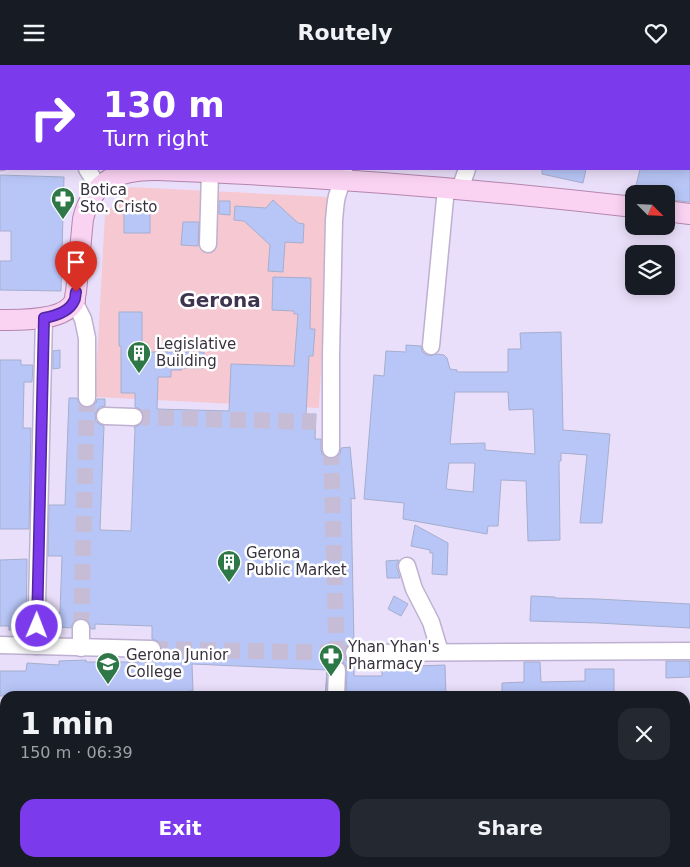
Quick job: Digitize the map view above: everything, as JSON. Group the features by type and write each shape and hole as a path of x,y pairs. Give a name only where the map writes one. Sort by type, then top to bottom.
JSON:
{"main road":[{"path":"0,320 44,318 60,313 68,308 74,301 86,207 92,195 99,188 116,176 134,171 344,174 453,189 625,206"},
{"path":"675,212 690,214"}],"street":[{"path":"88,170 99,188"},
{"path":"432,346 453,189 466,170"},
{"path":"208,244 210,172"},
{"path":"331,449 323,422 334,220 337,196 344,174"},
{"path":"74,301 83,319 87,338 87,398"},
{"path":"36,646 44,318"},
{"path":"105,416 134,417"},
{"path":"407,566 414,589 431,622 440,652"},
{"path":"81,628 81,647"},
{"path":"0,645 152,649"},
{"path":"354,653 690,651"},
{"path":"336,691 337,670"},
{"path":"425,867 439,867"}],"shaded area":[{"path":"130,187 330,197 319,408 95,397 105,214"}],"building":[{"path":"542,170 586,170 583,183 542,174"},
{"path":"640,170 690,170 690,202 675,200 675,185 636,185"},
{"path":"0,175 64,177 61,291 0,290 0,261 11,261 11,231 0,231"},
{"path":"273,200 298,223 304,224 303,243 285,242 283,272 268,271 270,245 244,221 234,220 235,206 266,208"},
{"path":"219,201 230,201 230,215 219,214"},
{"path":"124,208 150,208 150,233 124,233"},
{"path":"183,222 199,222 198,246 181,245"},
{"path":"273,277 311,278 310,329 315,329 313,356 309,356 306,414 316,414 315,439 321,439 322,454 326,457 336,458 340,454 341,448 350,447 355,499 351,498 354,643 349,644 346,648 345,658 354,663 354,676 382,676 382,668 418,668 418,666 445,665 446,691 346,691 346,666 343,662 337,660 332,661 328,665 327,670 192,664 193,691 0,691 0,671 26,671 27,663 59,665 59,661 86,660 86,662 151,662 151,659 160,655 162,650 158,641 152,639 152,626 95,624 95,629 91,629 86,619 81,618 76,619 71,628 59,627 59,633 46,632 47,613 60,613 62,556 48,556 49,505 65,505 69,398 77,398 82,407 87,408 96,403 97,399 105,399 105,406 100,407 95,415 96,421 104,426 100,530 131,531 134,427 142,423 144,417 140,409 135,407 135,393 121,393 119,312 142,312 142,352 204,352 204,368 171,370 171,377 158,377 157,409 229,411 231,364 294,366 298,314 294,314 294,311 272,310"},
{"path":"561,332 563,430 610,434 602,523 580,523 587,455 561,453 561,461 559,461 560,540 528,541 526,481 501,480 498,526 488,526 487,534 403,519 404,503 364,499 374,375 384,376 386,351 406,352 406,345 421,346 422,351 430,356 444,355 447,358 450,369 457,370 457,372 508,372 508,349 521,349 520,333","holes":["455,392 508,392 509,410 533,409 535,454 485,450 485,443 450,444","449,463 475,463 473,492 446,489"]},
{"path":"60,350 60,368 53,369 53,351"},
{"path":"0,360 21,360 21,365 33,365 32,382 24,382 23,428 31,428 29,529 0,529"},
{"path":"415,525 448,543 447,575 432,574 433,553 430,553 430,550 411,546"},
{"path":"27,559 26,631 9,630 9,626 0,626 0,560"},
{"path":"399,560 397,568 400,578 387,578 386,561"},
{"path":"394,596 408,604 401,616 388,609"},
{"path":"531,596 690,604 690,628 530,621"},
{"path":"666,661 690,661 690,677 666,678"},
{"path":"524,662 540,662 541,682 585,681 585,669 614,669 614,691 502,691 502,683 524,682"}],"tunnel":[{"path":"81,628 87,398"},
{"path":"134,417 316,422"},
{"path":"331,449 337,670"},
{"path":"152,649 347,653"}],"place":[{"name":"Botica Sto. Cristo","path":"63,220"},
{"name":"Legislative Building","path":"139,374"},
{"name":"Gerona Public Market","path":"229,583"},
{"name":"Yhan Yhan's Pharmacy","path":"331,677"},
{"name":"Gerona Junior College","path":"108,685"}],"district":[{"name":"Gerona","path":"220,300"}],"route":[{"path":"37,626 44,318 60,313 68,308 74,301 76,292"}]}
